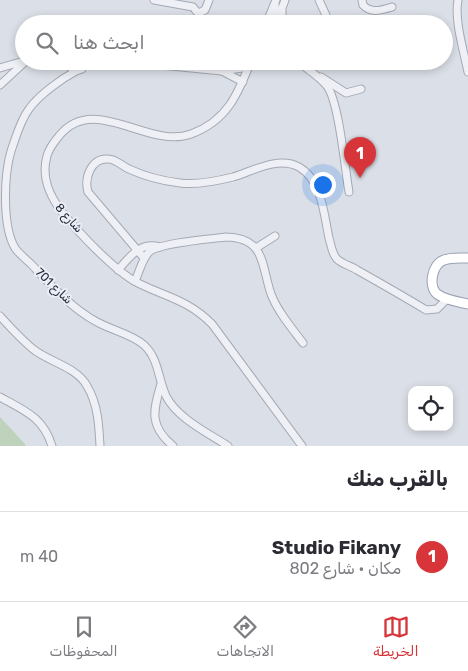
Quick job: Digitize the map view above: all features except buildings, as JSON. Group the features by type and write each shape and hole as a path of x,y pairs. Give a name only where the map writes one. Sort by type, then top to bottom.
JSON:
{"main road":[{"path":"468,258 444,260 437,265 432,285 436,293 468,304"}],"street":[{"path":"154,0 194,3 196,12 205,10 208,0"},
{"path":"282,15 285,0"},
{"path":"319,0 326,15"},
{"path":"362,0 363,5 369,10 375,11 392,7"},
{"path":"458,0 459,25 468,72"},
{"path":"270,15 276,1"},
{"path":"276,1 277,15"},
{"path":"0,68 15,64"},
{"path":"0,85 16,70"},
{"name":"شارع 701","path":"68,70 64,77 29,108 18,130 6,170 5,187 9,229 15,248 73,305 96,321 141,342 151,351 167,398 177,411 228,446"},
{"path":"212,70 226,70"},
{"name":"شارع 8","path":"248,70 234,101 224,114 202,130 188,135 170,137 152,135 123,124 105,120 85,120 73,124 64,130 48,151 45,175 52,199 118,270 135,281 189,305 200,312 230,347 302,446"},
{"path":"309,70 326,85 333,100 348,192"},
{"path":"222,71 243,82"},
{"path":"316,75 346,93 361,89"},
{"path":"144,258 88,192 86,185 88,173 92,166 102,160 112,160 141,174 162,180 187,183 232,177 277,163 291,164 300,168 314,184 320,196 332,250 339,261 426,310 437,309 447,298"},
{"path":"256,248 275,236"},
{"path":"135,281 144,258 149,251 160,247 226,237 248,240 256,248 262,261 271,294 276,304 303,343"},
{"path":"118,270 138,249 149,245 160,247"},
{"path":"0,316 33,349 75,374 87,385 96,410 100,446"},
{"path":"161,384 154,415 157,427 170,444"},
{"path":"0,397 39,421 45,428 52,446"}],"green space":[{"path":"0,417 25,444 25,446 0,446"}],"place":[{"name":"Studio Fikany","path":"360,178"}]}
